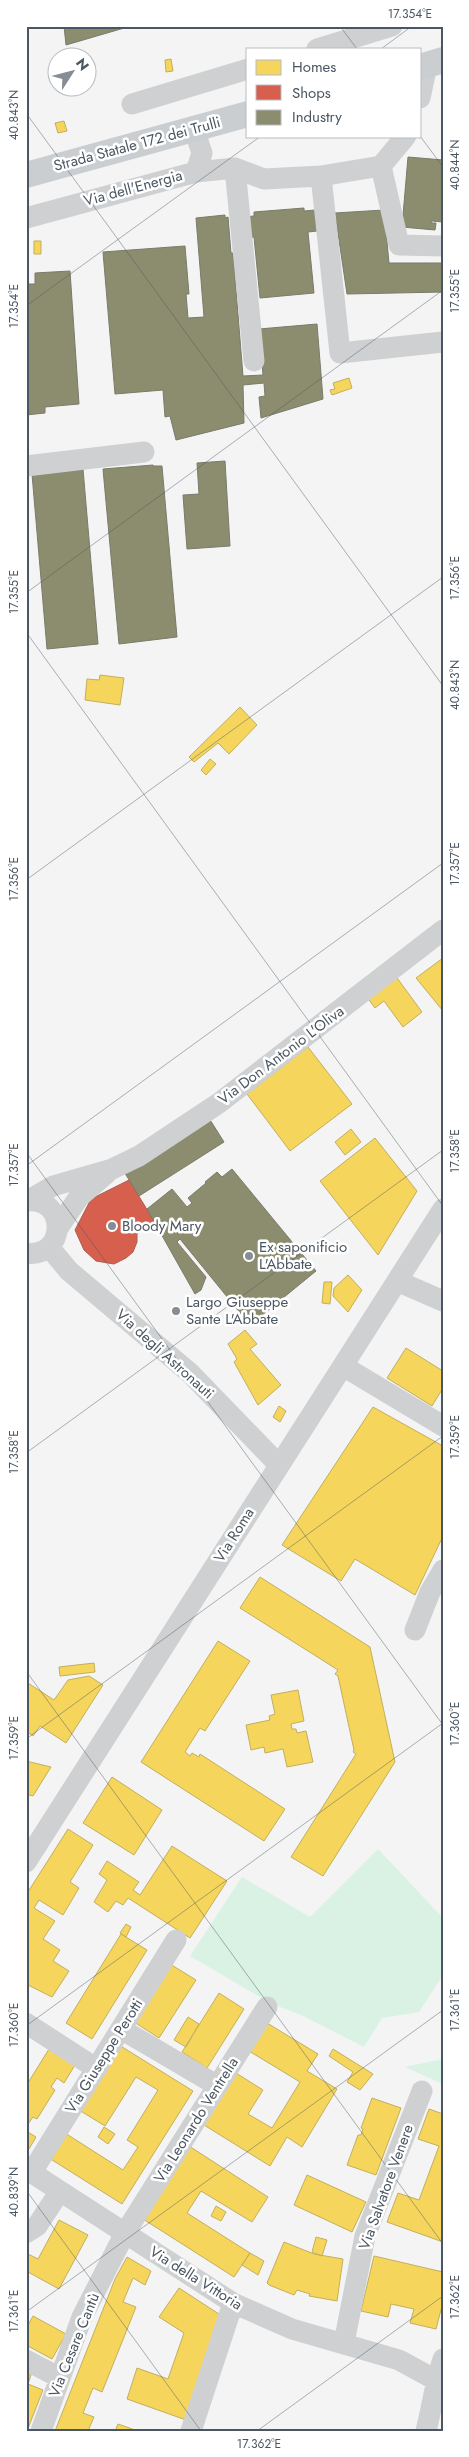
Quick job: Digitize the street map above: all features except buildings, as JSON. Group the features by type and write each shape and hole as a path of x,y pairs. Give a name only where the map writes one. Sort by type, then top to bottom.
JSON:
{"main road":[{"name":"Strada Statale 172 dei Trulli","path":"26,175 246,115"}],"street":[{"path":"320,48 392,26"},
{"path":"422,91 430,64"},
{"path":"132,104 246,70"},
{"name":"Via dell'Energia","path":"26,218 196,172 202,153 194,129"},
{"path":"196,172 235,168 264,179 321,176 381,166 404,138"},
{"path":"381,166 399,245 443,246"},
{"path":"235,168 254,361"},
{"path":"321,176 340,353 443,342"},
{"path":"26,466 144,452"},
{"name":"Via Don Antonio L'Oliva","path":"28,1200 53,1186 112,1169 139,1156 219,1103 443,930"},
{"name":"Via Don Antonio L'Oliva","path":"53,1238 79,1197 112,1169"},
{"name":"Via degli Astronauti","path":"28,1200 46,1205 53,1211 53,1238 69,1271 190,1374 278,1464"},
{"name":"Via Roma","path":"26,1862 278,1464 443,1209"},
{"path":"26,1253 41,1252 53,1238"},
{"path":"397,1282 443,1301"},
{"path":"343,1366 443,1426"},
{"path":"415,1630 430,1592 443,1570"},
{"name":"Via Giuseppe Perotti","path":"29,2170 97,2068 176,1940"},
{"name":"Via Leonardo Ventrella","path":"125,2234 267,2007"},
{"path":"26,2023 97,2068"},
{"path":"121,2029 218,2086"},
{"name":"Via Salvatore Venere","path":"344,2343 365,2236 422,2091"},
{"name":"Via della Vittoria","path":"29,2170 234,2303 292,2329 399,2360 439,2382"},
{"path":"26,2234 37,2226 60,2190"},
{"name":"Via Cesare Cantù","path":"41,2431 82,2317 125,2234"},
{"path":"191,2431 234,2303"},
{"path":"426,2431 443,2359"},
{"path":"26,2360 60,2378"}],"green space":[{"path":"378,1849 443,1918 443,1975 419,2012 382,2018 364,2047 301,2015 270,2003 190,1956 242,1877 310,1917"},
{"path":"443,2059 443,2084 405,2067"}],"place":[{"name":"Bloody Mary","path":"112,1226"},
{"name":"Ex saponificio L'Abbate","path":"249,1256"},
{"name":"Largo Giuseppe Sante L'Abbate","path":"176,1311"}]}
